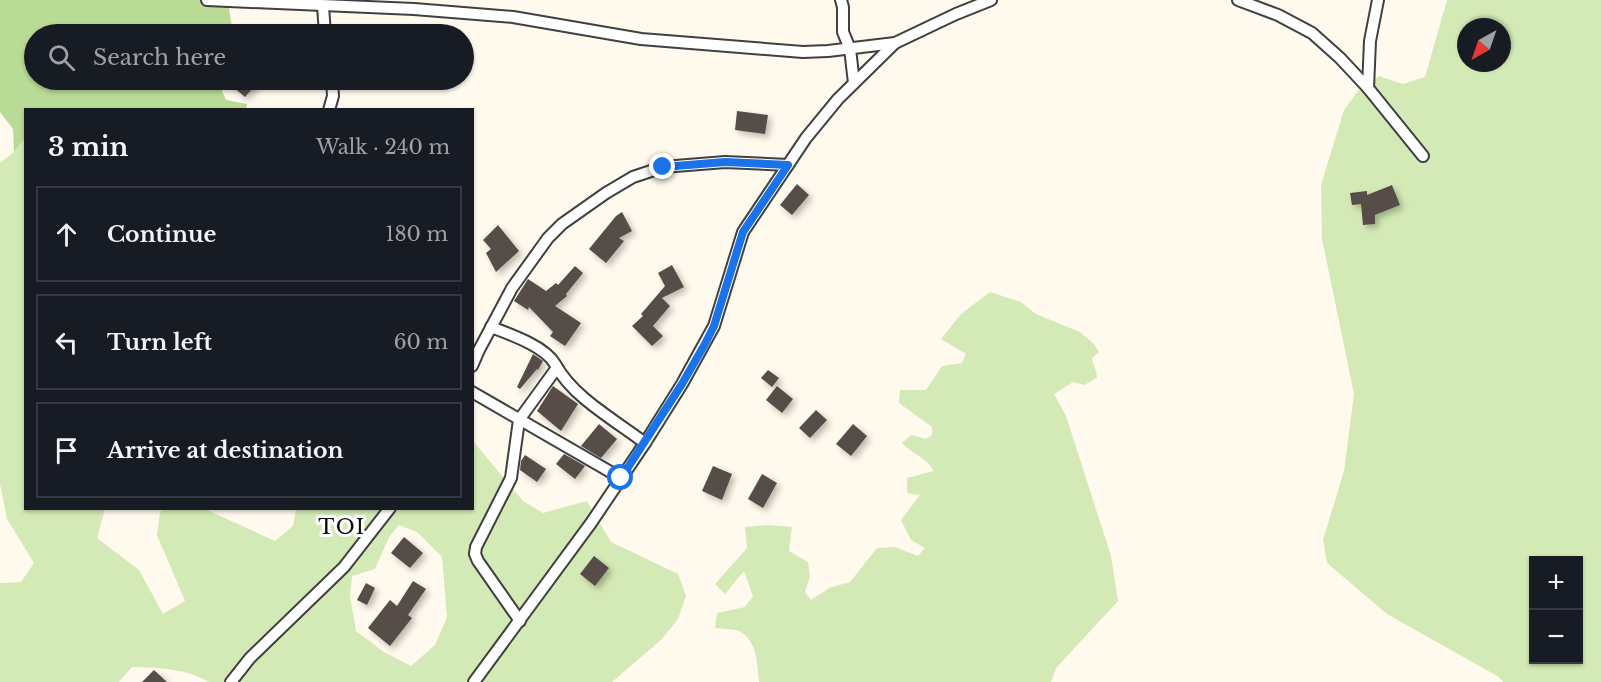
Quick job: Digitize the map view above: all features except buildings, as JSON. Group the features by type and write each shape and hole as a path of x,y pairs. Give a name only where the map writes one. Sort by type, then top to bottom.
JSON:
{"street":[{"path":"207,0 414,9 513,17 601,34 683,43 802,51 850,49 896,43"},
{"path":"841,0 843,32 850,49 854,82"},
{"path":"474,682 621,478 682,384 714,326 743,232 806,138 854,82 896,43 991,0"},
{"path":"1238,0 1278,15 1312,33 1368,88 1423,156"},
{"path":"1368,88 1370,41 1378,0"},
{"path":"323,6 324,24"},
{"path":"330,108 333,90"},
{"path":"474,362 512,288 548,238 579,211 633,177 663,167 678,165 725,162 788,165"},
{"path":"491,327 529,344 546,355 555,364 556,369 585,399 645,443"},
{"path":"520,621 478,561 475,554 476,547 511,478 519,420 556,369"},
{"path":"474,393 621,478"},
{"path":"231,682 250,658 344,567 388,510"}],"green space":[{"path":"0,0 226,0 228,2 231,24 24,24 24,90 222,90 226,100 247,104 246,108 24,108 24,139 14,152 13,129 0,112"},
{"path":"1447,0 1601,0 1601,682 1503,682 1499,677 1387,614 1327,563 1323,540 1344,471 1354,394 1322,239 1321,185 1344,110 1359,90 1379,76 1403,84 1425,77"},
{"path":"24,139 24,510 105,510 97,538 139,570 163,614 185,601 157,535 160,512 163,510 207,510 275,541 293,526 296,510 474,510 474,442 523,501 543,513 587,501 611,542 678,574 686,596 678,619 662,639 612,682 209,682 181,671 132,667 119,682 0,682 0,583 21,582 34,563 7,519 0,484 0,163 14,152","holes":["399,525 417,532 442,557 447,617 435,645 411,666 384,652 356,631 350,596 352,576 375,569 389,537"]},
{"path":"990,292 1021,302 1036,314 1080,332 1094,344 1099,352 1092,358 1097,378 1084,385 1073,382 1054,394 1066,416 1111,556 1118,601 1056,668 1051,682 759,682 757,661 750,641 739,631 715,628 717,613 745,607 753,596 744,571 725,594 715,584 747,548 745,527 767,525 792,527 789,551 808,562 810,577 805,592 811,600 829,588 850,582 877,548 895,547 918,556 925,548 911,540 901,520 920,495 907,493 907,478 934,471 902,443 911,435 926,439 932,435 932,427 899,403 900,390 926,390 942,366 962,363 966,354 941,339 961,314"}],"district":[{"name":"TOI","path":"342,527"}],"route":[{"path":"621,478 705,344 714,326 743,232 788,165 725,162 663,167"}]}
